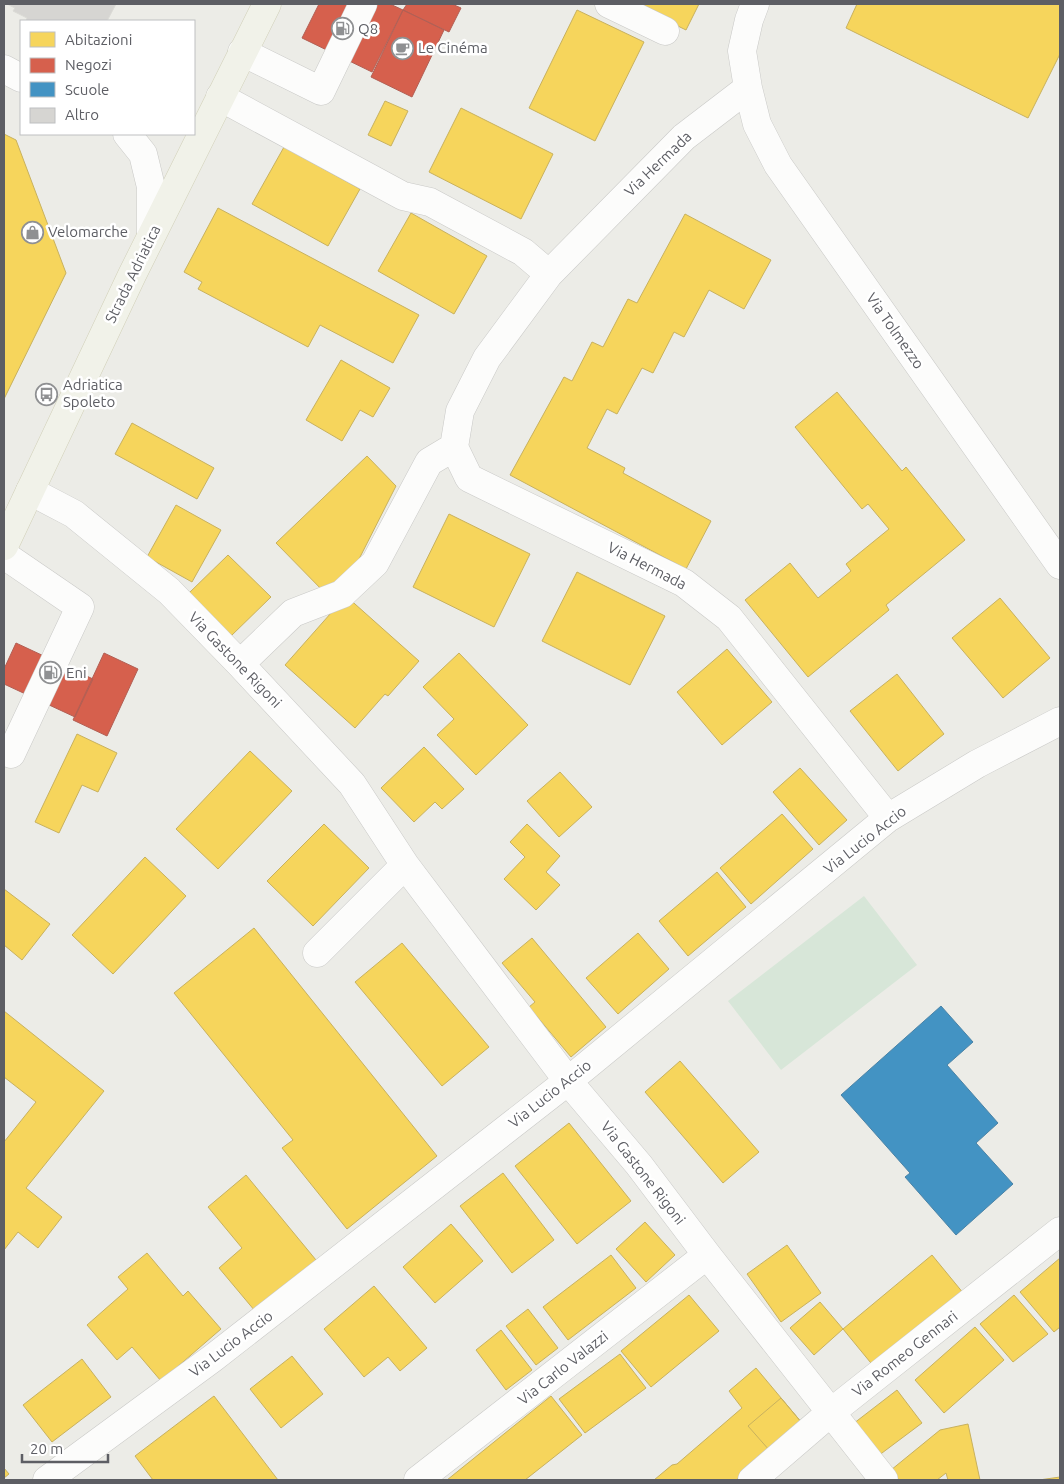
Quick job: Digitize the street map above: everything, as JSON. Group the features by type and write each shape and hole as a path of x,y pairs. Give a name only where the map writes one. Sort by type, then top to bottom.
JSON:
{"main road":[{"name":"Strada Adriatica","path":"4,546 151,235 267,4"}],"street":[{"path":"242,52 321,91 364,4"},
{"path":"609,4 665,31"},
{"path":"748,88 742,51 749,20 755,4"},
{"path":"4,69 20,77"},
{"name":"Via Hermada","path":"748,88 684,137 549,274 487,358 460,411 454,447 469,478 684,583 729,618 888,818"},
{"name":"Via Tolmezzo","path":"748,88 757,124 778,165 1060,565"},
{"path":"220,97 402,196 430,202 447,211 522,252 549,274"},
{"path":"128,135 143,154 151,187 151,235"},
{"path":"240,664 293,613 342,594 375,563 430,462 454,447"},
{"name":"Via Gastone Rigoni","path":"30,491 74,514 169,591 352,784 405,865 568,1081 639,1165 707,1255 884,1480"},
{"path":"4,555 80,606 11,754 4,751"},
{"name":"Via Lucio Accio","path":"47,1480 213,1358 568,1081 888,818 977,764 1060,721"},
{"path":"317,953 405,865"},
{"name":"Via Romeo Gennari","path":"752,1480 830,1413 1060,1231"},
{"name":"Via Carlo Valazzi","path":"418,1480 707,1255"}],"green space":[{"path":"864,896 917,965 781,1070 728,1001"}],"building: Abitazioni":[{"path":"633,4 699,4 686,30"},
{"path":"857,4 1060,4 1060,54 1028,118 846,28"},
{"path":"577,10 644,42 595,141 529,108"},
{"path":"385,101 408,111 391,146 368,135"},
{"path":"461,108 553,154 521,219 429,172"},
{"path":"4,134 16,140 66,273 4,399"},
{"path":"284,147 360,189 328,246 252,204"},
{"path":"218,208 419,315 393,363 320,325 308,347 198,289 202,282 184,272"},
{"path":"411,213 487,256 454,314 378,271"},
{"path":"685,214 771,260 744,309 709,290 684,337 674,332 653,373 642,368 617,414 607,409 587,448 625,468 623,473 711,521 686,569 510,475 564,377 572,381 592,342 603,347 628,299 637,303"},
{"path":"341,360 390,388 373,417 360,410 342,441 306,420"},
{"path":"837,392 902,471 906,467 965,540 886,605 889,610 808,677 745,600 790,563 818,598 851,571 846,564 889,529 868,504 862,509 795,427"},
{"path":"132,423 214,468 197,499 115,454"},
{"path":"367,456 396,486 354,569 327,595 276,543"},
{"path":"176,505 221,530 192,582 147,557"},
{"path":"449,514 530,554 494,627 413,587"},
{"path":"228,555 271,597 231,636 189,593"},
{"path":"577,572 665,616 630,685 542,641"},
{"path":"346,596 419,661 388,696 385,694 355,728 285,665"},
{"path":"1000,598 1050,658 1003,698 952,638"},
{"path":"727,649 772,702 722,745 677,692"},
{"path":"459,653 528,725 476,775 437,735 454,719 423,687"},
{"path":"897,674 944,734 898,771 850,711"},
{"path":"77,734 117,753 98,792 82,785 59,833 35,822"},
{"path":"424,747 464,789 442,809 435,802 414,822 381,788"},
{"path":"250,751 292,791 218,869 176,829"},
{"path":"800,768 847,820 819,845 773,792"},
{"path":"560,772 592,807 559,837 527,801"},
{"path":"782,814 813,849 751,904 720,868"},
{"path":"324,824 369,868 313,926 267,881"},
{"path":"527,824 560,856 546,872 560,885 536,910 504,879 525,857 510,842"},
{"path":"145,857 186,896 113,974 72,935"},
{"path":"717,872 746,907 688,956 659,921"},
{"path":"4,889 50,924 22,960 4,945"},
{"path":"254,928 437,1156 347,1229 282,1148 293,1140 174,993"},
{"path":"638,933 669,969 618,1014 586,978"},
{"path":"532,938 606,1027 571,1057 529,1007 535,1002 502,963"},
{"path":"402,943 489,1047 442,1086 355,982"},
{"path":"4,1011 104,1091 26,1188 62,1217 38,1248 18,1232 4,1250 4,1142 36,1102 4,1077"},
{"path":"680,1061 759,1152 723,1183 645,1092"},
{"path":"569,1123 631,1201 577,1244 515,1166"},
{"path":"503,1173 554,1240 512,1273 460,1206"},
{"path":"246,1175 316,1260 255,1311 219,1268 242,1248 208,1207"},
{"path":"645,1222 675,1255 646,1282 616,1249"},
{"path":"451,1224 483,1261 435,1303 403,1267"},
{"path":"787,1245 821,1293 781,1322 747,1274"},
{"path":"147,1253 183,1296 188,1291 221,1329 161,1381 132,1347 117,1360 87,1325 128,1289 118,1277"},
{"path":"611,1255 636,1288 568,1340 543,1307"},
{"path":"932,1255 964,1294 875,1368 843,1329"},
{"path":"1060,1258 1060,1327 1054,1332 1020,1292"},
{"path":"374,1286 427,1348 400,1371 388,1357 364,1377 324,1329"},
{"path":"689,1295 719,1331 651,1387 621,1351"},
{"path":"1014,1295 1048,1334 1013,1362 980,1324"},
{"path":"820,1302 843,1329 814,1355 790,1328"},
{"path":"528,1309 558,1348 536,1365 506,1326"},
{"path":"975,1327 1004,1360 944,1413 915,1380"},
{"path":"501,1330 532,1370 506,1390 476,1350"},
{"path":"620,1354 646,1388 585,1433 559,1399"},
{"path":"292,1356 323,1394 281,1428 250,1389"},
{"path":"82,1359 111,1397 52,1442 23,1405"},
{"path":"756,1368 802,1423 736,1480 654,1480 672,1465 677,1464 742,1408 729,1391"},
{"path":"897,1390 922,1423 874,1459 849,1427"},
{"path":"214,1396 278,1480 153,1480 135,1456"},
{"path":"551,1396 582,1435 525,1480 447,1480"},
{"path":"781,1398 802,1423 770,1451 748,1426"},
{"path":"968,1424 980,1480 948,1480 946,1473 937,1480 899,1480 891,1470 940,1430"},
{"path":"4,1468 9,1474 4,1478"},
{"path":"1060,1477 1060,1480 1039,1480"}],"building: Negozi":[{"path":"319,4 390,4 403,10 372,72 302,38"},
{"path":"407,4 452,4 461,8 449,32 403,10"},
{"path":"403,10 444,30 412,97 371,77"},
{"path":"16,643 93,679 75,717 4,684 4,669"},
{"path":"104,653 138,669 107,736 73,720"}],"building: Scuole":[{"path":"941,1006 973,1042 947,1065 998,1123 976,1143 1013,1184 956,1235 905,1177 910,1173 841,1095"}],"building: Altro":[{"path":"7,4 116,4 108,20 26,20 27,18 13,11 15,8"}],"place":[{"name":"Q8","path":"342,29"},
{"name":"Le Cinéma","path":"402,48"},
{"name":"Velomarche","path":"32,232"},
{"name":"Adriatica Spoleto","path":"47,394"},
{"name":"Eni","path":"50,673"}]}
